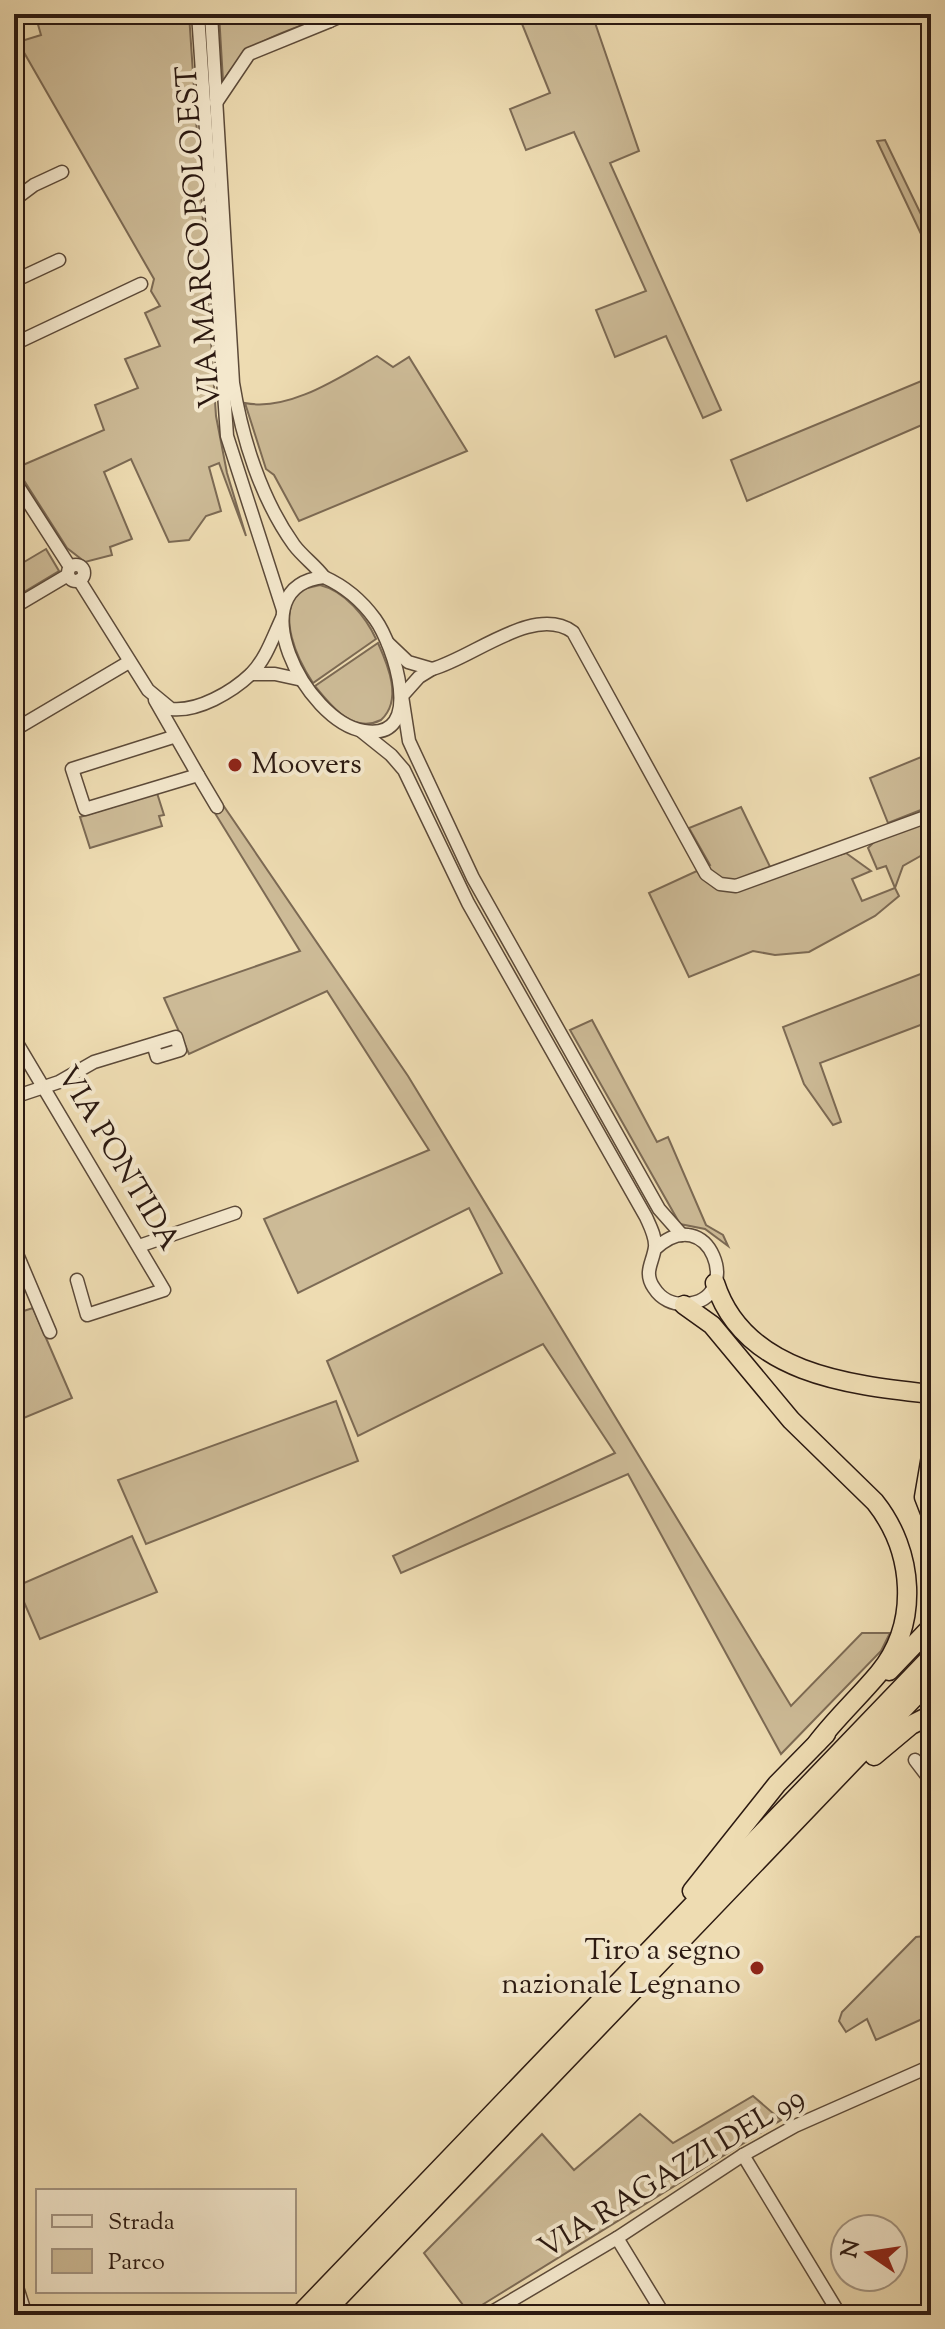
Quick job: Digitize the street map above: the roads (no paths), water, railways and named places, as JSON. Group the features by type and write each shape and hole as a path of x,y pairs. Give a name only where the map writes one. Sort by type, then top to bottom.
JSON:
{"highway":[{"path":"715,1283 721,1303 738,1329 791,1364 819,1377 855,1385 931,1394"},
{"path":"591,2012 661,1924 702,1880 741,1825 880,1671 904,1628 908,1582 903,1556 885,1515 791,1420 712,1325 684,1305"},
{"path":"931,1456 924,1480 924,1497 931,1515"},
{"path":"817,1743 931,1627"},
{"path":"299,2315 931,1657"},
{"path":"322,2315 816,1804 931,1680"},
{"path":"816,1804 911,1725 931,1715"}],"street":[{"path":"198,14 227,436 300,681 331,715 361,731 404,770 468,903 646,1217 655,1249"},
{"name":"VIA MARCO POLO EST","path":"211,14 233,383 240,426 293,544 324,577 346,589 385,636"},
{"path":"216,103 249,54 325,17 346,14"},
{"path":"14,200 34,185 62,172"},
{"path":"14,281 59,260"},
{"path":"14,344 141,284"},
{"path":"14,480 155,700 173,737 217,807"},
{"path":"14,607 72,574"},
{"path":"155,700 171,709 196,707 251,674 265,655 287,596 296,586 309,579 324,577"},
{"path":"361,731 373,732 392,723 402,696 419,677 432,669 534,624 554,623 573,632 706,874 720,884 736,886 931,815"},
{"path":"385,636 408,662 432,669"},
{"path":"385,636 402,696 409,741 473,878 659,1209 682,1235"},
{"path":"14,730 129,662"},
{"path":"251,674 275,674 300,681"},
{"path":"173,737 72,769 85,809 198,775"},
{"name":"VIA PONTIDA","path":"14,1038 164,1290 87,1315 77,1280"},
{"path":"14,1097 44,1088 94,1062 153,1044"},
{"path":"139,1246 235,1213"},
{"path":"682,1235 704,1242 712,1250 718,1272 715,1283 702,1298 684,1305 664,1299 650,1281 650,1259 655,1249 672,1237 682,1235"},
{"path":"14,1247 50,1332"},
{"path":"915,1760 931,1781"},
{"name":"VIA RAGAZZI DEL 99","path":"487,2315 617,2238 743,2155 795,2126 931,2066"},
{"path":"743,2155 840,2315"},
{"path":"617,2238 664,2315"},
{"path":"14,2278 26,2315"}],"place":[{"name":"Moovers","path":"235,765"},
{"name":"Tiro a segno nazionale Legnano","path":"757,1968"}]}
